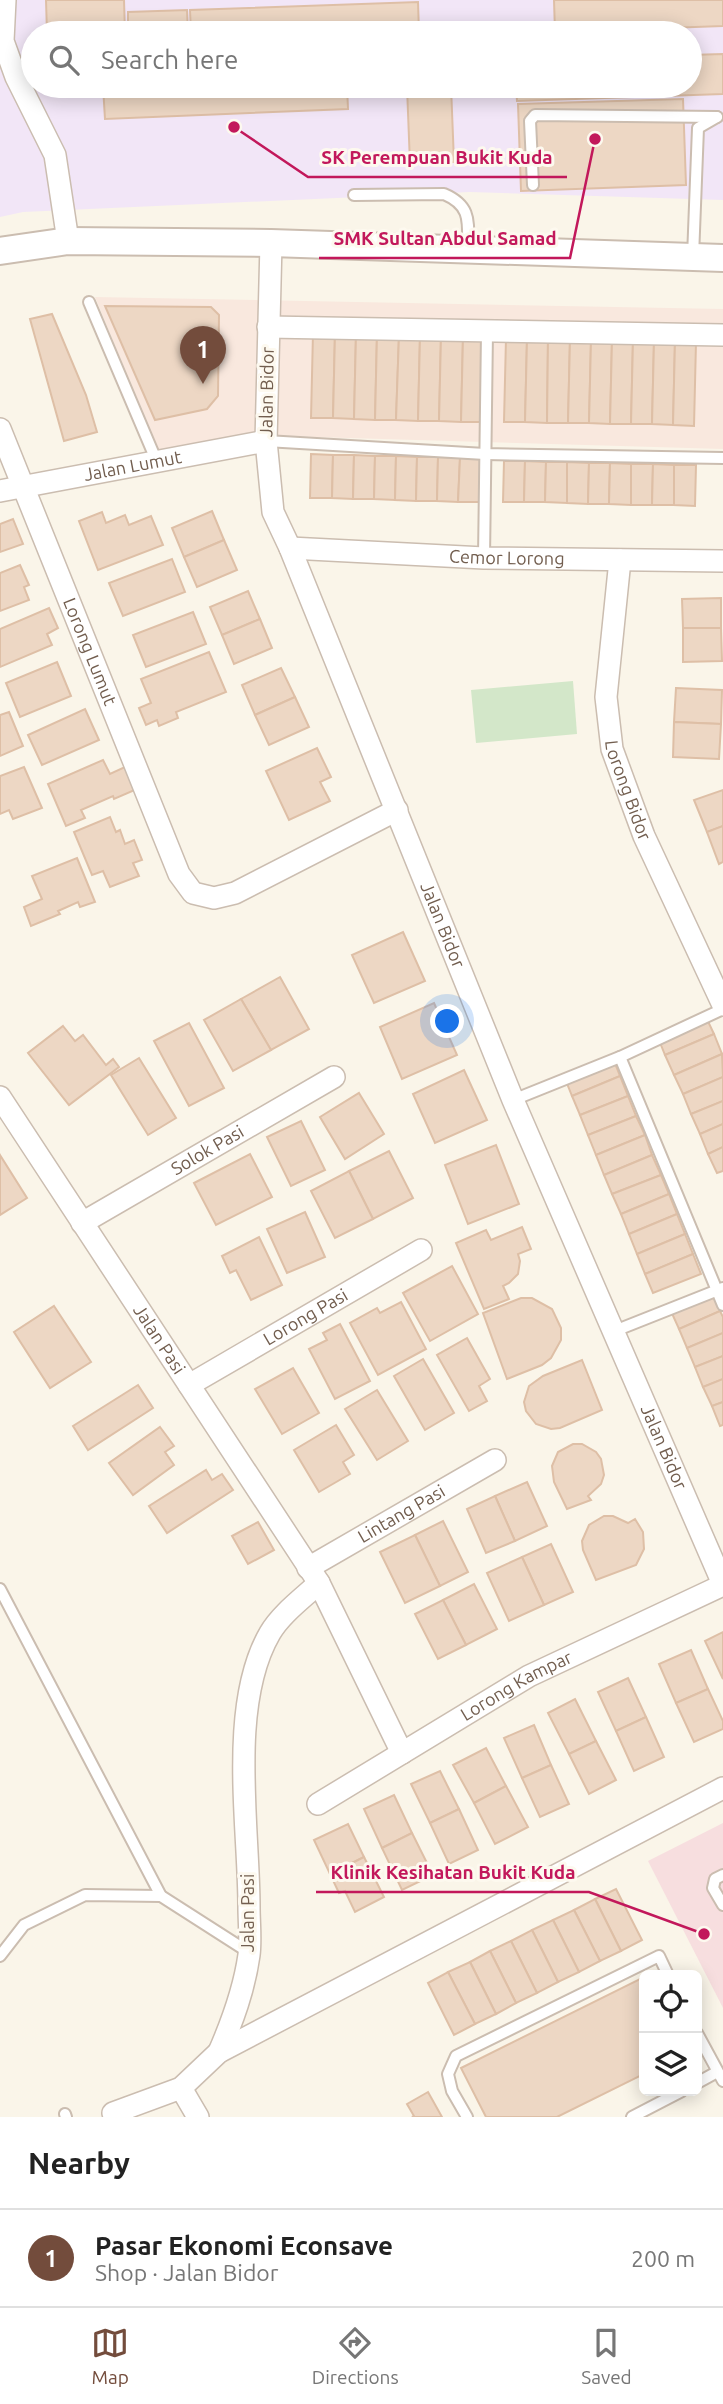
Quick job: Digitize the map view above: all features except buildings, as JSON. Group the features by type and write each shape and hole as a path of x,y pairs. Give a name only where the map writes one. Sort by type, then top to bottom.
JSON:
{"street":[{"path":"5,0 3,41 21,87"},
{"path":"26,98 55,155 68,241"},
{"path":"0,251 68,241 271,243 723,258"},
{"name":"Jalan Bidor","path":"271,243 266,441 273,512 397,810 513,1100 723,1584"},
{"path":"268,327 723,335"},
{"name":"Lorong Lumut","path":"0,429 179,874 193,893 214,898 235,893 397,810"},
{"name":"Jalan Lumut","path":"0,491 266,441"},
{"name":"Cemor Lorong","path":"290,548 484,558 723,561"},
{"name":"Lorong Bidor","path":"620,560 606,697 612,749 644,836 723,1007"},
{"name":"Solok Pasi","path":"82,1223 334,1077"},
{"name":"Jalan Pasi","path":"0,1097 314,1575 402,1753"},
{"name":"Lorong Pasi","path":"189,1385 421,1250"},
{"name":"Lintang Pasi","path":"314,1575 495,1460"},
{"name":"Jalan Pasi","path":"219,2052 239,2004 250,1953 243,1768 247,1709 258,1661 271,1631 314,1575"},
{"name":"Lorong Kampar","path":"318,1804 529,1676 723,1584"},
{"path":"113,2113 181,2088 219,2052 723,1788"},
{"path":"181,2088 198,2117"}],"lane":[{"path":"533,185 530,121 535,115 720,116"},
{"path":"693,257 698,128 720,116"},
{"path":"354,195 444,194 457,199 463,206 468,222 468,250"},
{"path":"89,302 157,462"},
{"path":"484,558 487,332"},
{"path":"266,441 485,454 723,458"},
{"path":"513,1100 620,1057 723,1007"},
{"path":"620,1057 720,1290 723,1305"},
{"path":"612,1332 720,1290"},
{"path":"0,1589 161,1896 250,1953"},
{"path":"723,1875 715,1879 713,1888 723,1905"},
{"path":"0,1956 24,1925 85,1895 161,1896"},
{"path":"467,2117 452,2091 448,2074 456,2056 659,1956 666,1970"},
{"path":"702,2043 720,2077 702,2082"},
{"path":"632,2117 672,2096"}],"shaded area":[{"path":"0,0 723,0 723,200 470,192 23,212 0,217"},
{"path":"95,297 723,309 723,449 248,435 159,454"},
{"path":"723,1823 723,2008 648,1861"}],"green space":[{"path":"573,681 577,734 476,743 471,690"}],"place":[{"name":"SK Perempuan Bukit Kuda","path":"234,127"},
{"name":"SMK Sultan Abdul Samad","path":"595,139"},
{"name":"Pasar Ekonomi Econsave","path":"203,384"},
{"name":"Klinik Kesihatan Bukit Kuda","path":"704,1934"}]}
